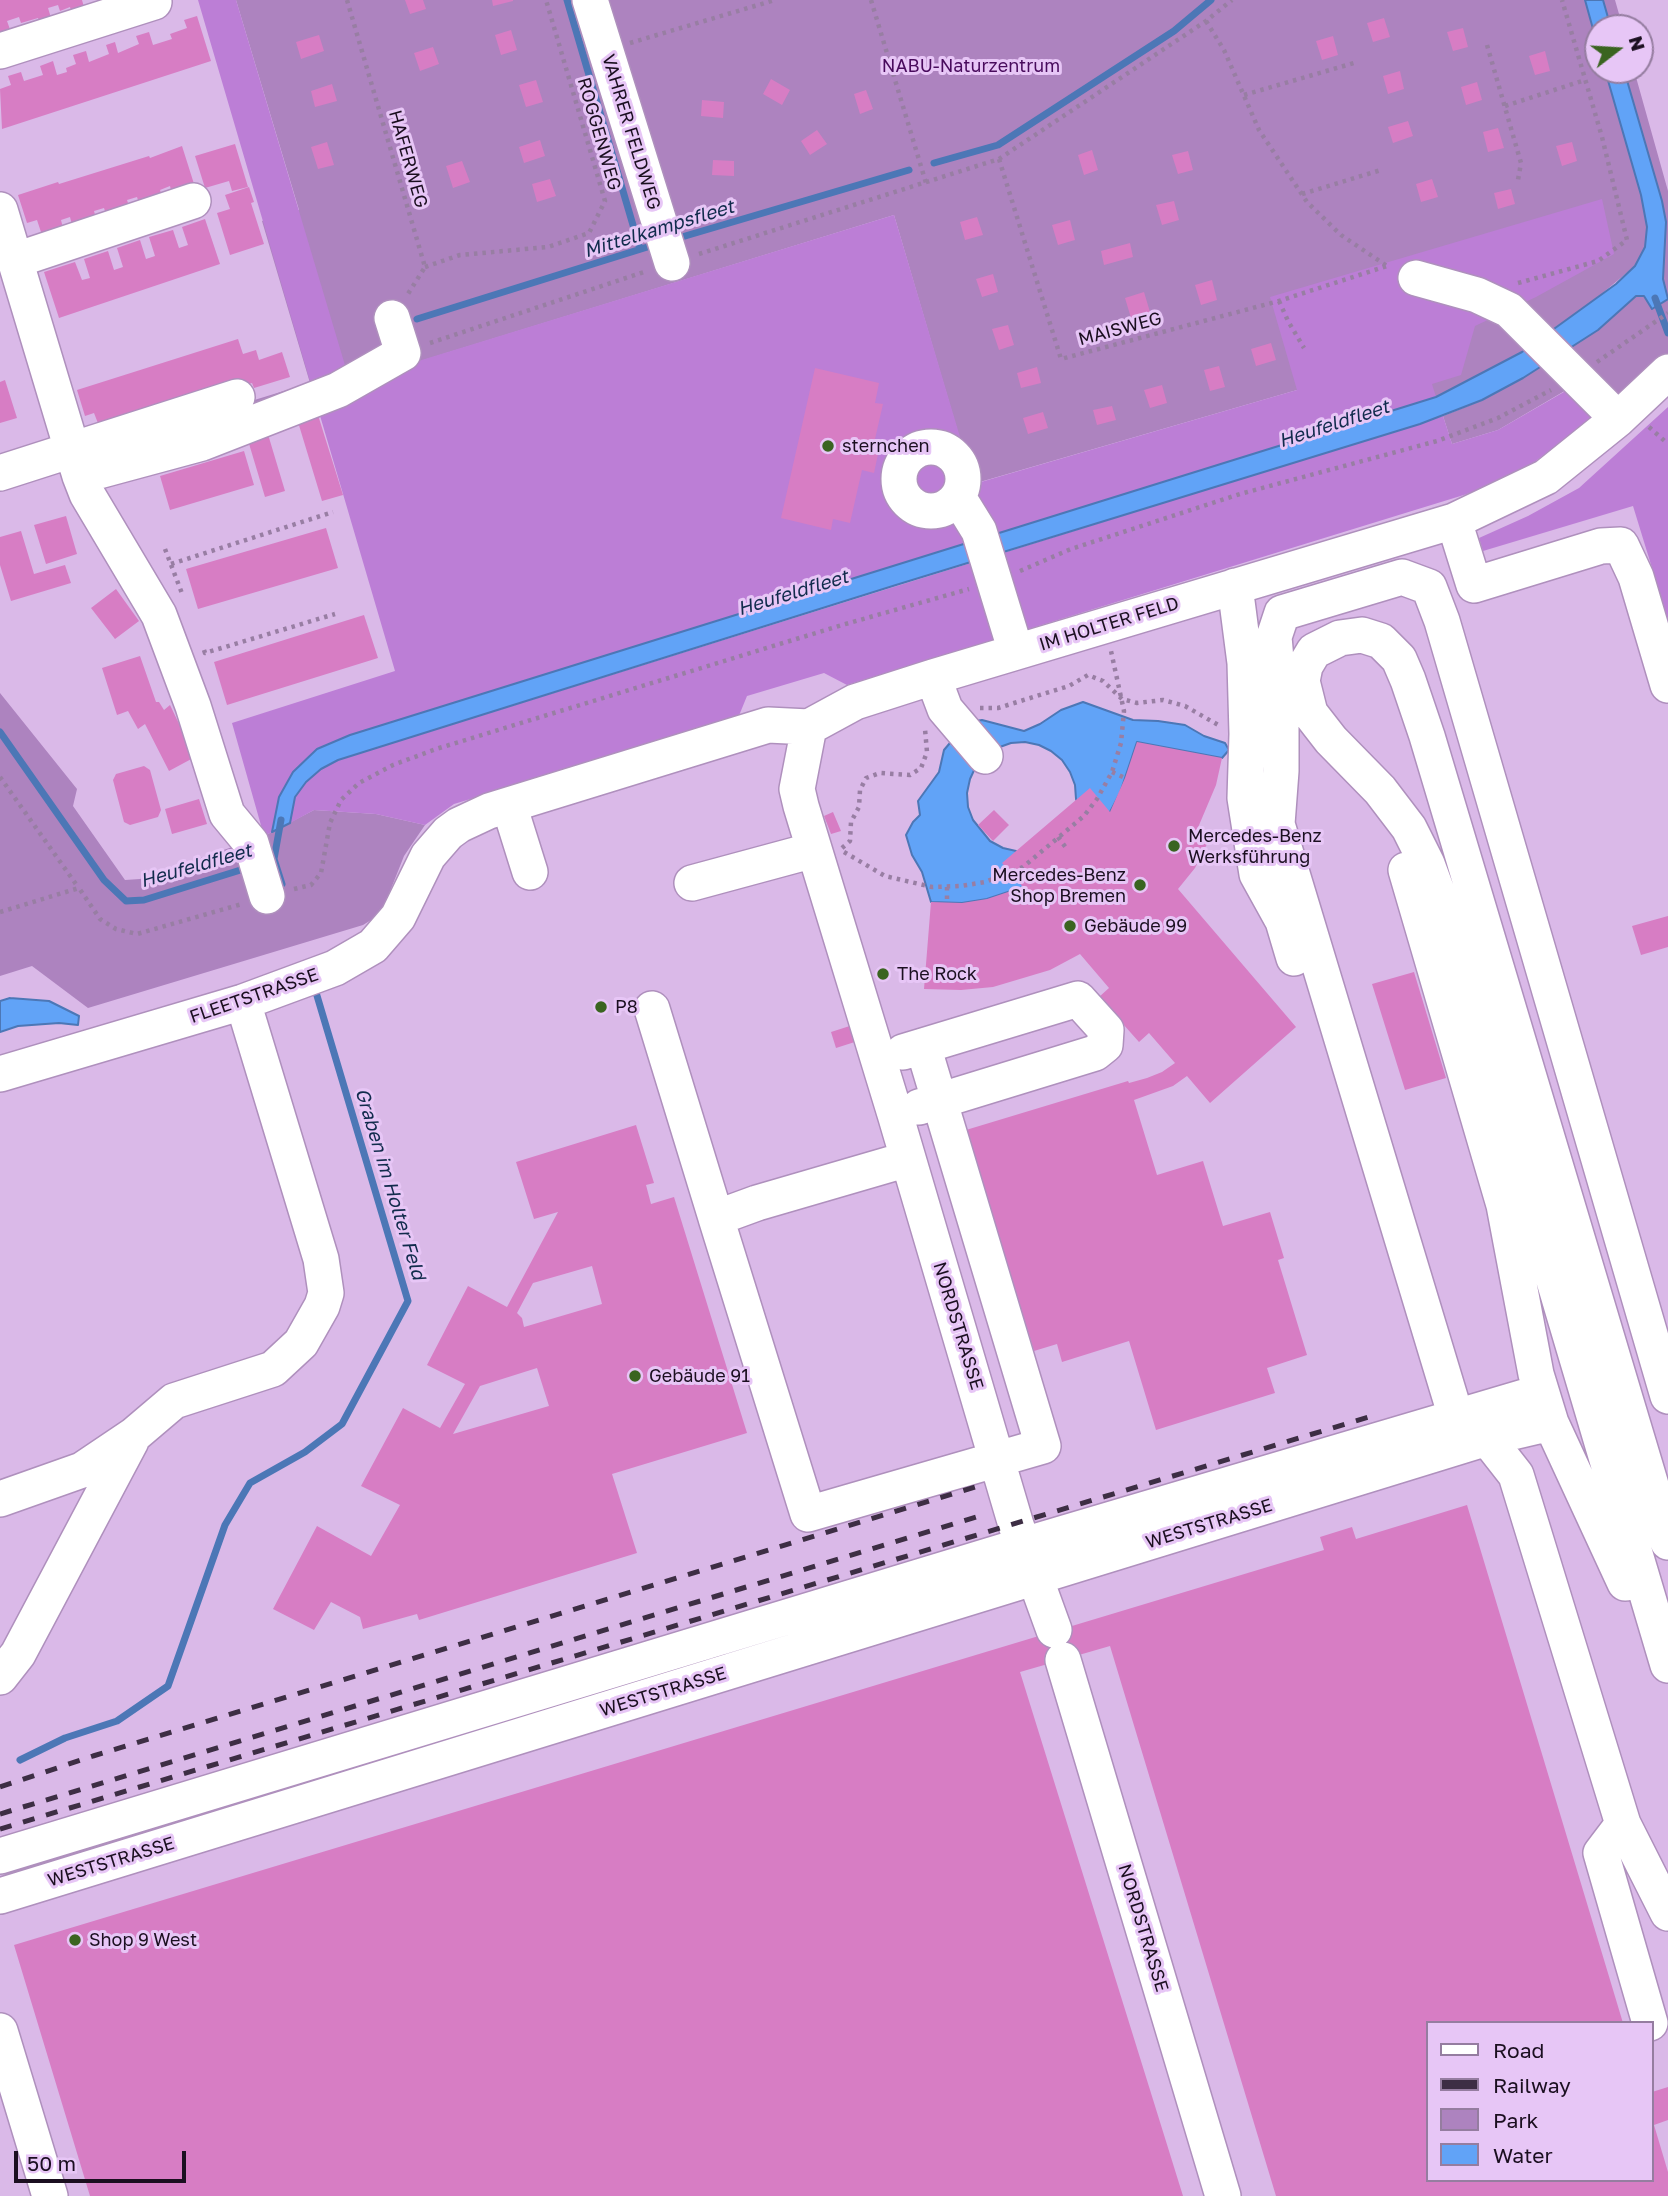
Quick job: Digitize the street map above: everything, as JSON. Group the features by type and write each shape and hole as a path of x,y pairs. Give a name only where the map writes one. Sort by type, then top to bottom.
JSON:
{"street":[{"name":"VAHRER FELDWEG","path":"590,0 667,248"},
{"path":"0,51 154,2"},
{"path":"16,260 194,201"},
{"path":"0,210 87,494 159,615 193,706 227,814 251,843 267,893"},
{"path":"1401,272 1477,295 1509,310 1618,419"},
{"path":"0,473 202,443 338,390 402,352 392,318"},
{"name":"IM HOLTER FELD","path":"809,727 855,702 1454,520 1546,477 1618,419 1668,372"},
{"path":"77,463 237,397"},
{"path":"958,497 979,531 1016,652"},
{"path":"1454,520 1474,585 1601,546 1621,545 1636,577 1668,685"},
{"path":"1463,1422 1277,824 1281,716 1274,637 1282,612 1402,577 1429,587 1441,621 1668,1396"},
{"path":"1235,586 1245,663 1245,798 1257,874 1283,921 1463,1422 1516,1475 1650,2021"},
{"path":"1668,1542 1408,680 1399,659 1381,641 1362,635 1340,638 1314,652 1305,666 1302,681 1310,713 1331,740 1380,790 1409,828 1427,864 1445,913 1668,1665"},
{"path":"933,677 946,709 985,756"},
{"path":"530,872 509,805 768,725 809,727 797,789 827,850 692,883"},
{"path":"1380,790 1504,1205 1546,1407 1668,1675"},
{"name":"FLEETSTRASSE","path":"0,1074 243,1002 335,968 373,946 398,917 428,856 448,833 489,811 509,805"},
{"name":"NORDSTRASSE","path":"827,850 866,1021 1034,1578 1058,1645 1223,2196"},
{"path":"878,1060 1078,999 1106,1030 1105,1045 1095,1053 895,1114"},
{"path":"0,1499 82,1470 134,1435 174,1401 273,1369 301,1343 322,1306 326,1293 321,1259 243,1002"},
{"path":"652,1009 808,1514 1043,1446 923,1046"},
{"path":"716,1217 908,1159"},
{"name":"WESTSTRASSE","path":"0,1856 1024,1545 1463,1422 1546,1407"},
{"name":"WESTSTRASSE","path":"0,1896 1034,1578 1463,1422"},
{"path":"0,1677 18,1654 134,1435"},
{"path":"858,1595 868,1630"},
{"path":"488,1709 498,1743"},
{"path":"210,1792 222,1828"},
{"path":"1606,1835 1668,1913"},
{"path":"0,2031 50,2196"}],"path":[{"name":"HAFERWEG","path":"347,0 425,267"},
{"name":"ROGGENWEG","path":"425,267 460,254 548,247 589,233 605,201 546,0"},
{"path":"606,50 775,0"},
{"path":"871,0 926,183"},
{"path":"402,352 667,248 926,183 999,159 1206,21 1232,0"},
{"path":"1562,0 1584,77"},
{"path":"1206,21 1224,50 1259,130 1301,194 1341,235 1401,272"},
{"path":"1487,45 1521,163 1518,180"},
{"path":"1244,95 1354,63"},
{"path":"1505,106 1584,80"},
{"path":"1477,295 1598,261 1627,240 1602,136 1586,84"},
{"name":"MAISWEG","path":"999,159 1061,359 1279,301 1401,272"},
{"path":"1301,194 1381,170"},
{"path":"392,318 425,267"},
{"path":"1279,301 1304,348"},
{"path":"1071,549 1240,494 1437,442 1498,418 1570,369 1668,313"},
{"path":"171,564 333,512"},
{"path":"165,549 186,602"},
{"path":"0,777 100,919 116,929 137,934 267,893 311,885 321,873 330,824 341,800 359,783 393,765 449,745 956,592"},
{"path":"200,640 205,653 335,614"},
{"path":"827,850 885,876 916,885 947,887 985,882 1023,867 1084,816 1112,772 1121,743 1124,711 1116,667 1103,626"},
{"path":"1112,772 1125,778"},
{"path":"1058,838 1067,849"},
{"path":"947,887 947,902"},
{"path":"0,912 79,888"}],"green space":[{"name":"NABU-Naturzentrum","path":"236,0 1585,0 1589,14 1584,14 1584,84 1609,84 1641,195 1647,227 1645,247 1635,266 1581,311 1522,352 1436,397 1297,390 973,484 894,215 372,376 94,449 310,383 262,221 299,210"},
{"path":"1603,0 1615,0 1619,14 1607,14"},
{"path":"1628,84 1638,84 1668,191 1668,359 1594,417 1568,389 1498,430 1452,444 1443,416 1483,400 1523,378 1598,330 1636,296 1644,295 1663,279 1666,222"},
{"path":"0,693 77,789 73,806 125,880 140,879 264,836 314,810 376,814 425,825 404,856 381,914 363,925 88,1008 32,966 0,976"}],"shaded area":[{"path":"198,0 236,0 350,382 894,215 974,484 1297,390 1270,297 1602,199 1614,254 1536,297 1475,326 1461,375 1432,384 1436,397 350,735 317,749 279,797 272,832 264,836 232,723 395,671"},
{"path":"1569,389 1594,417 1520,473 1467,494 847,685 824,673 747,696 738,718 454,804 425,825 376,814 314,810 290,823 295,797 306,782 321,769 338,760 1443,416 1452,444 1498,430"},
{"path":"1668,407 1668,620 1633,506 1483,551 1479,538 1528,516 1579,488"}],"water":[{"path":"1585,0 1603,0 1607,14 1589,14"},
{"path":"1609,84 1628,84 1662,201 1666,222 1663,279 1668,299 1652,309 1644,296 1636,296 1598,330 1523,378 1482,400 1420,424 338,760 321,769 306,782 295,797 290,823 272,832 279,797 293,772 317,749 350,735 1436,397 1522,352 1616,284 1635,266 1645,247 1647,227 1641,195"},
{"path":"1083,702 1133,720 1185,725 1204,736 1225,743 1229,750 1222,758 1137,742 1120,793 1110,812 1084,816 1076,799 1070,772 1062,760 1039,745 1025,742 997,748 970,722 982,720 1024,731 1061,710"},
{"path":"955,737 976,766 967,793 973,820 990,841 1016,851 1023,867 1023,887 987,899 962,903 931,902 906,835 920,815 918,801 939,772 944,750"},
{"path":"10,998 49,1001 79,1016 78,1025 59,1023 18,1026 0,1032 0,1001"}],"building":[{"path":"0,0 82,0 85,11 72,14 70,7 60,11 58,5 48,8 52,21 40,25 38,18 21,23 19,17 7,21 12,35 0,38"},
{"path":"405,0 423,0 426,9 410,14"},
{"path":"492,0 513,0 513,1 493,6"},
{"path":"197,16 211,61 2,129 0,89 11,85 8,76 21,72 24,81 43,75 40,66 53,61 57,75 67,72 66,68 76,64 73,55 86,51 89,62 109,54 106,45 115,42 118,53 139,44 136,36 149,32 153,45 172,39 170,34 187,28 184,20"},
{"path":"1384,18 1390,37 1373,42 1367,23"},
{"path":"1463,28 1468,47 1453,51 1447,32"},
{"path":"511,30 517,50 501,55 495,35"},
{"path":"319,35 324,51 301,59 296,42"},
{"path":"1333,36 1338,55 1322,60 1316,41"},
{"path":"433,47 439,64 420,71 414,53"},
{"path":"1545,51 1550,71 1535,75 1529,56"},
{"path":"1400,71 1404,89 1388,94 1383,76"},
{"path":"771,79 790,90 782,105 763,94"},
{"path":"536,80 543,102 526,107 519,85"},
{"path":"1477,82 1482,100 1466,105 1461,87"},
{"path":"332,84 337,101 315,107 311,91"},
{"path":"866,90 873,109 860,114 854,94"},
{"path":"702,100 724,102 723,118 701,116"},
{"path":"1408,121 1413,136 1393,143 1388,127"},
{"path":"1498,128 1504,148 1488,152 1483,132"},
{"path":"817,130 827,144 810,155 801,141"},
{"path":"540,140 545,156 524,163 519,147"},
{"path":"327,142 334,165 318,169 311,147"},
{"path":"1572,142 1577,161 1562,166 1556,146"},
{"path":"235,144 248,187 232,191 229,181 205,188 195,156"},
{"path":"182,146 195,187 172,194 170,186 160,190 162,196 139,203 137,197 127,200 129,206 106,214 104,208 94,211 96,218 72,225 70,217 61,220 63,228 42,235 37,220 27,223 18,195 149,156 150,158"},
{"path":"1092,150 1098,170 1084,175 1078,155"},
{"path":"1188,151 1193,170 1178,174 1172,155"},
{"path":"713,160 734,161 734,176 712,175"},
{"path":"462,161 470,182 453,188 446,166"},
{"path":"550,179 556,196 537,202 532,184"},
{"path":"1432,179 1438,197 1421,202 1416,184"},
{"path":"249,187 254,202 251,203 264,244 230,255 217,213 230,209 225,195"},
{"path":"1511,189 1515,204 1498,209 1494,193"},
{"path":"1174,201 1179,220 1162,225 1156,205"},
{"path":"977,217 983,235 965,240 960,222"},
{"path":"205,219 220,264 59,318 44,272 75,262 82,280 90,278 84,259 108,251 114,270 123,267 117,248 140,240 146,259 155,256 149,237 173,230 179,248 188,245 182,227"},
{"path":"1070,220 1075,240 1058,245 1052,225"},
{"path":"1130,243 1133,257 1104,265 1101,251"},
{"path":"993,274 998,292 982,297 976,279"},
{"path":"1212,280 1217,300 1201,305 1195,285"},
{"path":"1144,292 1150,312 1131,318 1125,298"},
{"path":"1008,325 1014,345 999,350 992,329"},
{"path":"238,339 243,354 256,350 259,360 282,352 290,377 254,388 252,383 101,431 94,413 85,416 77,390"},
{"path":"1271,343 1276,360 1256,366 1251,349"},
{"path":"1219,366 1225,387 1210,391 1204,370"},
{"path":"1037,367 1041,383 1021,388 1017,373"},
{"path":"815,368 879,383 875,403 883,404 872,452 878,454 874,473 862,470 850,523 833,519 831,530 781,518"},
{"path":"5,380 17,418 0,423 0,382"},
{"path":"1162,385 1167,403 1150,408 1144,390"},
{"path":"1112,406 1116,420 1097,425 1093,410"},
{"path":"1043,412 1048,428 1028,434 1023,418"},
{"path":"318,415 343,495 322,501 298,422"},
{"path":"267,431 285,491 265,497 247,437"},
{"path":"244,451 254,485 170,510 160,476"},
{"path":"66,516 77,554 46,564 34,525"},
{"path":"326,528 338,568 198,609 186,569"},
{"path":"21,531 34,574 65,565 71,583 11,601 0,565 0,537"},
{"path":"116,589 139,621 115,639 91,608"},
{"path":"364,615 378,658 227,705 214,662"},
{"path":"140,656 156,702 159,702 164,710 170,705 195,757 169,771 145,724 138,729 128,711 117,715 102,668"},
{"path":"1137,742 1222,758 1216,785 1194,837 1207,844 1195,868 1178,889 1296,1027 1210,1103 1187,1076 1173,1086 1134,1100 1157,1175 1203,1161 1223,1226 1270,1212 1284,1258 1278,1260 1307,1355 1267,1368 1275,1393 1156,1430 1129,1341 1062,1362 1057,1344 1034,1351 966,1130 1128,1081 1129,1083 1147,1078 1175,1063 1149,1033 1139,1042 1099,997 1109,988 1080,954 1050,970 993,987 924,989 931,902 962,903 987,899 1023,887 1002,863 1090,788 1110,812"},
{"path":"144,766 150,770 161,810 158,817 130,825 124,822 113,780 116,774"},
{"path":"199,799 207,824 172,834 165,809"},
{"path":"994,810 1009,825 993,841 978,825"},
{"path":"833,812 841,831 831,834 824,816"},
{"path":"1668,916 1668,947 1641,955 1632,926"},
{"path":"1414,972 1446,1078 1405,1090 1372,984"},
{"path":"856,1024 861,1040 836,1048 831,1032"},
{"name":"Gebäude 91","path":"636,1125 654,1183 646,1185 651,1204 674,1197 747,1433 612,1474 637,1553 419,1620 417,1614 363,1629 360,1617 331,1602 314,1630 273,1609 317,1526 371,1556 400,1505 361,1486 403,1408 440,1428 465,1384 427,1365 468,1286 507,1307 558,1212 534,1219 516,1162","holes":["592,1266 602,1304 524,1327 522,1318 517,1313 533,1283","537,1368 549,1406 453,1434 480,1386"]},
{"path":"1467,1505 1622,2021 1426,2021 1426,2182 1654,2182 1654,2125 1668,2172 1668,2196 1276,2196 1110,1646 1020,1672 1183,2196 90,2196 14,1945 1324,1550 1320,1537 1352,1527 1356,1539"},
{"path":"1668,2087 1668,2120 1654,2125 1654,2091"}],"waterway":[{"path":"567,0 640,249"},
{"name":"Mittelkampsfleet","path":"934,163 998,145 1174,31 1211,0"},
{"name":"Mittelkampsfleet","path":"675,239 909,170"},
{"name":"Mittelkampsfleet","path":"417,319 657,244"},
{"name":"Heufeldfleet","path":"1655,298 1668,333"},
{"name":"Heufeldfleet","path":"0,732 104,880 126,901 144,900 247,868"},
{"name":"Heufeldfleet","path":"281,820 274,859 282,884"},
{"name":"Graben im Holter Feld","path":"20,1760 65,1738 117,1721 168,1686 225,1525 250,1483 305,1452 342,1424 408,1301 315,989"}],"railway":[{"path":"0,1829 1369,1417"},
{"path":"0,1787 93,1756 975,1487"},
{"path":"0,1814 983,1515"}],"place":[{"name":"sternchen","path":"828,446"},
{"name":"Mercedes-Benz Werksführung","path":"1174,846"},
{"name":"Mercedes-Benz Shop Bremen","path":"1140,885"},
{"name":"Gebäude 99","path":"1070,926"},
{"name":"The Rock","path":"883,974"},
{"name":"P8","path":"601,1007"},
{"name":"Gebäude 91","path":"635,1376"},
{"name":"Shop 9 West","path":"75,1940"}]}
